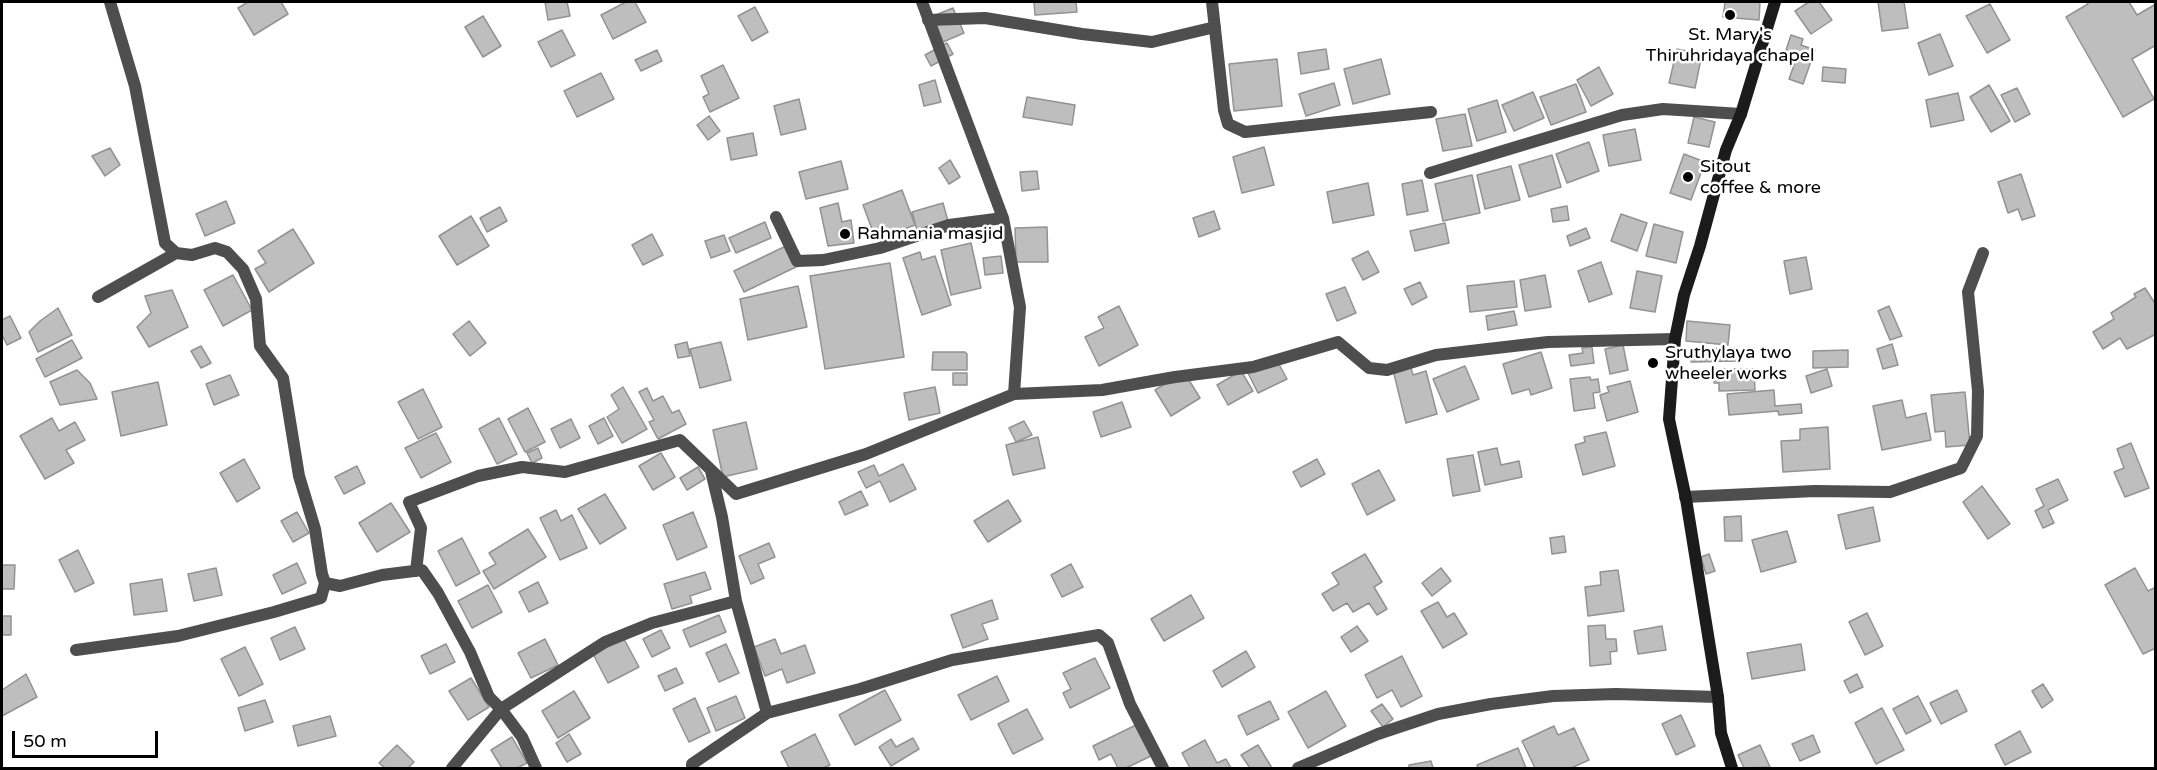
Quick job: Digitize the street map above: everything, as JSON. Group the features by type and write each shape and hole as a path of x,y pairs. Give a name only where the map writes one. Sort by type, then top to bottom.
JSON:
{"main road":[{"path":"1732,768 1722,733 1685,497 1669,419 1675,339 1684,295 1726,150 1741,114 1775,2"}],"street":[{"path":"76,651 178,636 274,612 321,598 326,583 322,574 315,529 299,476 283,378 260,346 256,299 243,269 227,252 215,248 192,255 176,253 165,243 135,86 110,2"},
{"path":"922,2 1003,218 1020,308 1014,394"},
{"path":"1212,2 1224,110 1228,124 1245,132 1431,112"},
{"path":"928,20 986,18 1082,34 1152,42 1215,27"},
{"path":"1430,173 1622,115 1663,109 1741,114"},
{"path":"776,217 797,261 823,260 880,248 950,225 1003,218"},
{"path":"98,297 176,253"},
{"path":"1685,497 1815,490 1890,492 1961,468 1977,436 1978,391 1968,292 1983,253"},
{"path":"416,571 421,528 409,502 478,476 522,467 565,472 680,440 736,494 866,454 1014,394 1102,390 1174,377 1253,367 1338,342 1369,368 1387,370 1436,355 1548,342 1675,339"},
{"path":"711,470 722,517 736,601 766,713"},
{"path":"326,583 340,586 382,575 422,570 438,593 470,652 489,697 522,737 536,768"},
{"path":"452,768 501,709 605,642 652,623 736,601"},
{"path":"692,768 692,764 766,713 860,689 952,660 1099,635 1108,644 1130,704 1163,768"},
{"path":"1298,768 1378,734 1438,714 1491,704 1553,696 1616,694 1718,697"}],"building":[{"path":"248,2 281,2 288,14 254,35 238,8"},
{"path":"545,2 567,2 570,16 548,20"},
{"path":"626,2 635,2 646,22 613,39 601,15"},
{"path":"1034,2 1076,2 1077,12 1035,15"},
{"path":"1725,2 1760,2 1759,20 1723,17"},
{"path":"1809,2 1819,2 1832,20 1811,34 1795,11"},
{"path":"1878,2 1904,2 1908,28 1882,31"},
{"path":"2086,2 2129,2 2137,15 2156,4 2156,45 2132,59 2154,99 2123,117 2066,17 2088,4"},
{"path":"1990,4 2010,40 1987,53 1966,16"},
{"path":"755,7 768,32 752,41 738,16"},
{"path":"953,8 964,33 943,42 933,16"},
{"path":"483,16 501,46 483,57 465,27"},
{"path":"562,30 575,55 551,67 538,42"},
{"path":"1940,34 1953,66 1929,75 1918,43"},
{"path":"1791,35 1803,39 1801,45 1815,50 1803,84 1789,79 1798,54 1786,50"},
{"path":"947,43 953,54 931,66 925,55"},
{"path":"1326,49 1329,69 1301,74 1298,53"},
{"path":"1677,49 1702,54 1695,88 1669,83"},
{"path":"657,50 662,61 641,71 635,60"},
{"path":"1277,59 1282,106 1234,111 1229,64"},
{"path":"1381,59 1390,94 1353,104 1344,69"},
{"path":"723,65 739,98 710,112 703,97 709,94 701,76"},
{"path":"1599,67 1613,94 1591,106 1577,80"},
{"path":"1823,67 1846,69 1845,83 1822,81"},
{"path":"601,73 614,99 577,117 564,91"},
{"path":"935,80 941,102 924,106 919,85"},
{"path":"1334,83 1340,105 1306,116 1299,94"},
{"path":"1576,84 1586,112 1551,125 1540,97"},
{"path":"1989,85 2010,121 1991,132 1970,97"},
{"path":"2017,88 2030,114 2015,122 2001,95"},
{"path":"1533,92 1544,118 1514,131 1502,105"},
{"path":"1958,93 1964,120 1931,127 1926,100"},
{"path":"1027,97 1075,105 1072,125 1023,117"},
{"path":"799,99 806,129 781,135 774,106"},
{"path":"1497,100 1506,132 1477,141 1468,109"},
{"path":"1465,114 1472,146 1443,151 1436,119"},
{"path":"709,116 720,131 708,140 697,125"},
{"path":"1694,117 1715,122 1709,147 1688,143"},
{"path":"1635,129 1641,160 1609,166 1603,135"},
{"path":"753,133 757,155 731,160 727,138"},
{"path":"1589,142 1599,171 1567,183 1556,154"},
{"path":"1264,147 1274,185 1242,193 1233,157"},
{"path":"110,148 120,165 105,176 92,156"},
{"name":"Sitout coffee & more","path":"1684,154 1705,162 1691,200 1670,193"},
{"path":"1552,155 1561,187 1529,197 1519,165"},
{"path":"950,160 960,177 949,184 939,168"},
{"path":"841,161 848,189 806,199 799,172"},
{"path":"1511,166 1520,200 1485,209 1477,175"},
{"path":"1037,171 1039,189 1022,191 1020,172"},
{"path":"2021,174 2035,216 2022,220 2018,209 2008,213 1998,182"},
{"path":"1472,175 1480,213 1443,221 1435,184"},
{"path":"1422,180 1428,211 1407,215 1402,184"},
{"path":"1368,183 1374,215 1333,223 1327,192"},
{"path":"902,190 915,225 876,240 863,205"},
{"path":"226,201 235,223 205,236 196,214"},
{"path":"838,203 842,222 851,220 854,243 828,246 820,208"},
{"path":"943,203 949,225 918,234 912,212"},
{"path":"1567,206 1569,220 1553,222 1551,209"},
{"path":"500,207 507,221 487,232 480,218"},
{"path":"1214,211 1220,229 1199,237 1193,218"},
{"path":"1621,214 1647,223 1637,251 1611,241"},
{"path":"471,216 489,246 457,265 439,236"},
{"path":"765,222 771,238 736,253 729,238"},
{"path":"1445,223 1449,243 1415,251 1410,231"},
{"path":"1654,224 1683,232 1676,263 1646,256"},
{"path":"1047,227 1048,262 1016,262 1015,228"},
{"path":"1586,228 1590,238 1570,246 1567,236"},
{"path":"293,229 314,263 269,292 255,269 266,263 258,251"},
{"path":"652,234 663,255 643,265 632,245"},
{"path":"724,235 730,251 711,258 705,241"},
{"path":"971,243 981,288 951,295 941,250"},
{"path":"790,244 800,265 744,292 734,271"},
{"path":"1368,251 1379,272 1363,280 1352,259"},
{"path":"920,252 922,260 935,256 951,305 922,315 903,258"},
{"path":"1001,256 1003,273 985,275 983,258"},
{"path":"1806,257 1812,289 1790,294 1784,261"},
{"path":"1601,262 1612,294 1589,302 1578,271"},
{"path":"890,263 904,357 825,369 810,276"},
{"path":"1637,271 1662,276 1655,312 1630,308"},
{"path":"233,275 252,310 223,326 204,290"},
{"path":"1545,275 1551,307 1525,311 1520,280"},
{"path":"1514,281 1517,307 1470,312 1467,286"},
{"path":"1420,282 1427,297 1412,305 1404,289"},
{"path":"798,286 807,327 748,340 740,299"},
{"path":"1345,287 1356,313 1337,321 1326,294"},
{"path":"2145,288 2156,305 2156,334 2127,349 2120,338 2103,349 2093,332 2114,319 2111,313 2136,297 2134,294"},
{"path":"172,290 188,327 149,347 137,327 151,313 145,296"},
{"path":"1119,306 1138,345 1099,366 1085,337 1104,328 1098,317"},
{"path":"1889,306 1902,336 1890,340 1878,311"},
{"path":"58,308 72,335 38,352 29,332"},
{"path":"1514,311 1517,325 1488,330 1486,316"},
{"path":"10,316 21,338 7,345 2,335 2,320"},
{"path":"469,321 486,343 470,356 453,334"},
{"path":"1687,321 1730,325 1728,345 1686,341"},
{"path":"72,340 82,358 45,377 36,359"},
{"path":"687,342 690,356 678,358 675,345"},
{"path":"721,342 731,380 700,388 690,349"},
{"path":"1892,344 1898,365 1883,369 1877,349"},
{"path":"1623,345 1628,370 1610,374 1605,349"},
{"path":"201,346 211,363 201,368 191,351"},
{"path":"1592,347 1594,363 1571,366 1569,355 1583,353 1582,348"},
{"path":"1738,348 1738,361 1691,362 1691,349"},
{"path":"1848,350 1848,367 1813,368 1813,351"},
{"path":"933,352 965,352 967,370 932,370"},
{"path":"1541,352 1552,388 1531,395 1529,389 1512,394 1503,364"},
{"path":"1275,357 1287,379 1258,393 1247,371"},
{"path":"1409,361 1413,375 1426,371 1437,414 1406,423 1392,366"},
{"path":"1465,366 1479,399 1447,412 1433,379"},
{"path":"1714,369 1754,369 1755,390 1719,391 1719,383 1714,383"},
{"path":"1827,369 1832,386 1811,393 1806,376"},
{"path":"77,370 90,383 97,399 60,405 50,382"},
{"path":"1241,371 1253,391 1228,405 1217,385"},
{"path":"1184,372 1200,398 1171,416 1155,390"},
{"path":"953,373 967,373 967,385 953,385"},
{"path":"230,375 239,395 214,405 206,384"},
{"path":"1590,377 1591,380 1598,379 1600,392 1593,393 1595,408 1574,411 1570,379"},
{"path":"1630,381 1638,412 1607,421 1600,395 1609,392 1607,387"},
{"path":"158,382 167,425 121,436 112,392"},
{"path":"623,387 647,429 622,443 607,417 619,409 611,395"},
{"path":"935,387 940,413 909,420 904,393"},
{"path":"647,388 653,401 663,396 672,413 679,410 686,424 658,439 649,422 654,420 639,392"},
{"path":"423,389 442,427 418,439 398,402"},
{"path":"1774,390 1775,406 1801,404 1802,413 1779,415 1778,411 1729,415 1727,394"},
{"path":"1965,392 1970,445 1946,447 1945,431 1935,432 1931,395"},
{"path":"1902,400 1906,418 1926,413 1931,440 1882,450 1873,406"},
{"path":"1122,402 1131,427 1101,437 1093,412"},
{"path":"528,408 545,442 525,452 508,419"},
{"path":"52,418 59,431 75,422 85,440 66,450 74,463 45,479 20,436"},
{"path":"499,418 517,454 497,464 479,429"},
{"path":"604,418 613,436 598,444 589,426"},
{"path":"571,419 580,438 560,448 551,429"},
{"path":"1024,421 1032,435 1016,442 1009,428"},
{"path":"746,422 757,469 723,477 713,430"},
{"path":"1828,427 1830,469 1783,472 1781,441 1800,440 1800,429"},
{"path":"1606,432 1615,466 1583,475 1575,445 1585,442 1584,437"},
{"path":"436,433 451,462 421,478 405,448"},
{"path":"1038,437 1045,468 1013,475 1006,445"},
{"path":"2131,443 2149,488 2125,497 2114,472 2124,468 2117,449"},
{"path":"538,448 542,458 532,463 527,453"},
{"path":"1497,448 1501,465 1519,461 1522,477 1485,485 1478,452"},
{"path":"661,453 675,477 653,490 639,466"},
{"path":"1473,455 1480,491 1453,496 1447,459"},
{"path":"244,459 260,488 237,502 220,473"},
{"path":"1317,459 1325,474 1301,487 1293,472"},
{"path":"903,464 916,489 890,502 880,481 866,488 858,472 874,465 879,476"},
{"path":"357,466 365,483 344,494 335,477"},
{"path":"698,467 705,479 687,490 680,478"},
{"path":"1379,470 1395,500 1367,515 1352,484"},
{"path":"2058,479 2068,500 2048,510 2054,523 2043,528 2035,511 2044,506 2036,489"},
{"path":"1982,486 2010,524 1988,539 1963,502"},
{"path":"861,491 868,505 845,515 839,502"},
{"path":"605,494 626,528 600,544 578,509"},
{"path":"1008,500 1021,521 988,542 974,521"},
{"path":"391,503 410,532 377,552 359,523"},
{"path":"1873,507 1880,541 1846,549 1838,515"},
{"path":"556,510 561,521 572,515 587,548 560,560 540,518"},
{"path":"297,512 309,533 293,542 281,521"},
{"path":"693,512 707,547 677,560 663,525"},
{"path":"1741,516 1742,541 1725,541 1724,517"},
{"path":"528,529 546,557 494,589 483,571 496,564 489,553"},
{"path":"1787,531 1796,562 1761,572 1752,540"},
{"path":"1564,536 1566,552 1552,554 1550,538"},
{"path":"462,538 480,573 456,586 438,551"},
{"path":"769,543 775,557 758,564 764,578 751,584 739,556"},
{"path":"78,550 94,583 75,592 59,560"},
{"path":"1365,554 1382,582 1374,587 1387,609 1377,615 1369,603 1353,612 1347,603 1333,611 1322,594 1339,584 1332,573"},
{"path":"1709,554 1715,571 1706,574 1701,557"},
{"path":"297,563 306,583 282,594 273,575"},
{"path":"1071,564 1083,587 1062,597 1051,575"},
{"path":"2,565 15,565 14,589 2,589"},
{"path":"216,568 222,595 194,601 188,574"},
{"path":"1441,568 1451,581 1432,596 1422,583"},
{"path":"2135,568 2148,591 2156,587 2156,648 2143,654 2105,585"},
{"path":"1618,570 1624,611 1588,616 1585,587 1601,585 1600,572"},
{"path":"705,572 711,589 690,596 692,603 672,609 664,584"},
{"path":"162,579 167,611 134,615 130,584"},
{"path":"538,582 548,603 529,612 519,592"},
{"path":"488,585 502,612 472,628 458,601"},
{"path":"1191,595 1204,618 1164,641 1151,619"},
{"path":"992,600 998,619 982,624 988,639 963,648 951,615"},
{"path":"1438,602 1447,617 1454,613 1467,634 1443,648 1421,611"},
{"path":"1867,613 1883,646 1865,655 1849,622"},
{"path":"719,615 726,632 690,647 683,630"},
{"path":"2,616 11,616 11,635 2,635"},
{"path":"1605,625 1606,639 1616,639 1617,651 1610,652 1611,664 1590,666 1588,626"},
{"path":"1357,626 1368,641 1351,652 1341,637"},
{"path":"1662,626 1666,650 1638,654 1634,631"},
{"path":"295,627 305,649 280,660 271,638"},
{"path":"661,630 670,648 652,657 643,639"},
{"path":"545,639 558,665 531,678 518,653"},
{"path":"624,639 639,667 608,683 593,654"},
{"path":"775,639 781,654 805,645 815,673 787,683 782,669 765,676 754,647"},
{"path":"446,644 455,662 430,674 421,656"},
{"path":"726,644 739,673 719,682 706,653"},
{"path":"1801,644 1805,670 1752,679 1747,653"},
{"path":"245,647 263,684 239,696 221,659"},
{"path":"1246,651 1255,667 1222,687 1213,671"},
{"path":"1402,656 1422,696 1401,707 1392,690 1377,698 1365,675"},
{"path":"1095,658 1110,688 1070,708 1063,693 1071,689 1063,673"},
{"path":"676,668 683,683 665,691 658,676"},
{"path":"26,674 37,697 2,716 2,690"},
{"path":"1857,674 1863,687 1850,693 1844,681"},
{"path":"997,676 1009,701 971,720 958,695"},
{"path":"471,678 489,707 468,720 449,691"},
{"path":"2043,684 2053,700 2042,708 2032,691"},
{"path":"885,690 901,720 855,745 839,715"},
{"path":"1957,690 1967,711 1941,724 1930,703"},
{"path":"574,691 590,718 558,738 542,711"},
{"path":"1326,691 1346,726 1308,748 1288,712"},
{"path":"736,696 745,718 716,731 707,708"},
{"path":"1918,696 1931,721 1906,734 1893,709"},
{"path":"695,698 710,732 689,742 673,709"},
{"path":"265,700 273,722 245,731 238,708"},
{"path":"1270,701 1279,719 1247,735 1238,716"},
{"path":"1382,704 1393,719 1383,727 1371,711"},
{"path":"1882,708 1904,750 1876,764 1855,723"},
{"path":"1027,709 1043,739 1013,754 998,724"},
{"path":"1681,715 1695,746 1676,755 1662,724"},
{"path":"330,716 336,736 298,746 293,726"},
{"path":"1138,724 1153,755 1126,768 1118,768 1111,754 1099,760 1093,746"},
{"path":"1554,726 1558,735 1574,728 1589,760 1571,768 1535,768 1522,741"},
{"path":"2020,731 2031,752 2005,765 1995,745"},
{"path":"569,734 581,754 567,762 556,743"},
{"path":"815,734 830,765 823,768 789,768 781,752"},
{"path":"1813,735 1820,752 1800,761 1792,744"},
{"path":"512,737 527,763 517,768 502,768 491,750"},
{"path":"913,738 919,749 891,766 879,747 891,739 896,747"},
{"path":"1205,740 1217,763 1226,759 1231,768 1190,768 1182,753"},
{"path":"397,745 414,762 408,768 385,768 379,763"},
{"path":"1258,745 1272,768 1250,768 1241,755"},
{"path":"1760,745 1770,767 1744,768 1738,755"},
{"path":"1518,748 1526,768 1478,768 1477,765"},
{"path":"1431,761 1433,768 1409,768 1409,765"}],"place":[{"name":"St. Mary's Thiruhridaya chapel","path":"1730,15"},
{"name":"Sitout coffee & more","path":"1688,177"},
{"name":"Rahmania masjid","path":"845,234"},
{"name":"Sruthylaya two wheeler works","path":"1653,363"}]}
